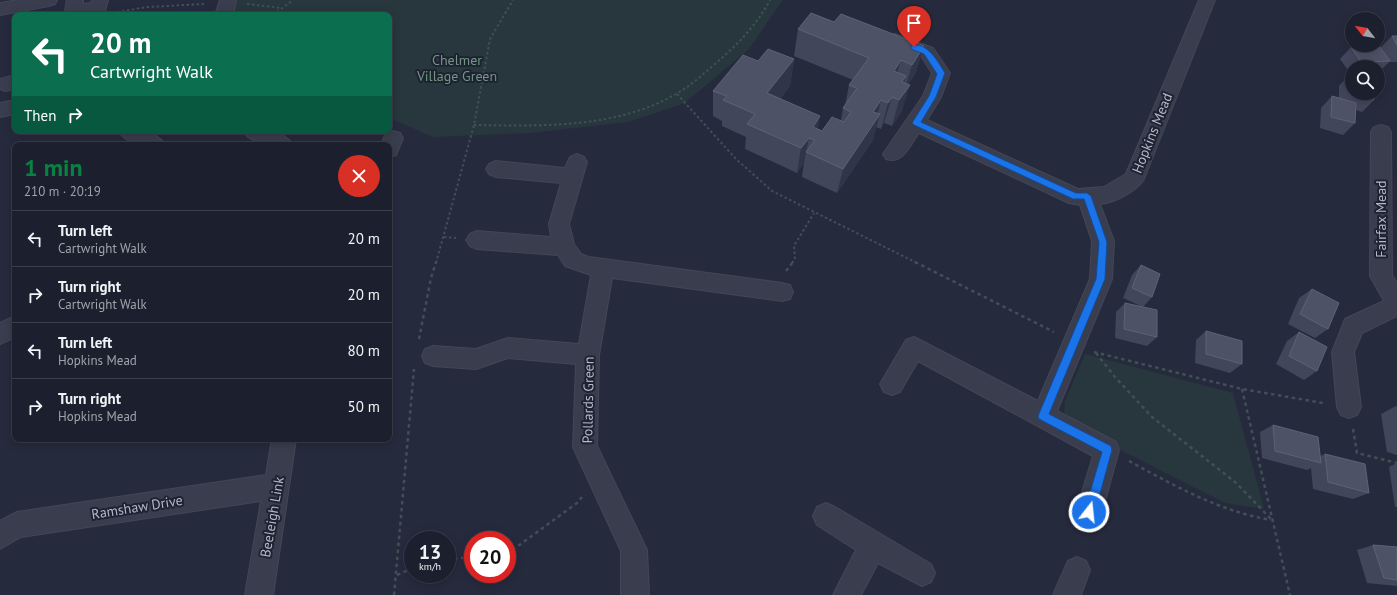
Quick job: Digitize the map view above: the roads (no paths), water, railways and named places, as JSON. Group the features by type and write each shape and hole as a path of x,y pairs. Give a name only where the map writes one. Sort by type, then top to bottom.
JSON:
{"street":[{"path":"0,9 49,0"},
{"path":"75,0 74,11 99,4"},
{"name":"Hopkins Mead","path":"916,123 1076,197 1108,195 1134,179 1207,0"},
{"path":"875,32 927,52 941,73 932,97 916,123 893,154"},
{"path":"0,110 12,108"},
{"name":"Fairfax Mead","path":"1380,132 1381,276 1397,302"},
{"path":"134,134 149,142"},
{"path":"259,134 277,142"},
{"path":"496,169 575,170 559,224 564,247 573,260 587,266 782,292"},
{"path":"1043,416 1101,279 1103,242 1087,196"},
{"path":"477,240 564,247"},
{"name":"Pollards Green","path":"602,268 588,355 585,447 634,550 635,595"},
{"path":"1349,407 1343,352 1353,326 1397,305"},
{"path":"0,334 12,328"},
{"path":"892,384 914,347 1107,450 1089,512"},
{"path":"422,353 476,359 508,348 588,355"},
{"name":"Beeleigh Link","path":"259,595 278,486 284,442"},
{"name":"Ramshaw Drive","path":"0,536 17,525 278,486"},
{"path":"826,516 922,573"},
{"path":"847,595 873,545"},
{"path":"1067,595 1077,570"}],"park label":[{"name":"Chelmer Village Green","path":"457,68"}]}
